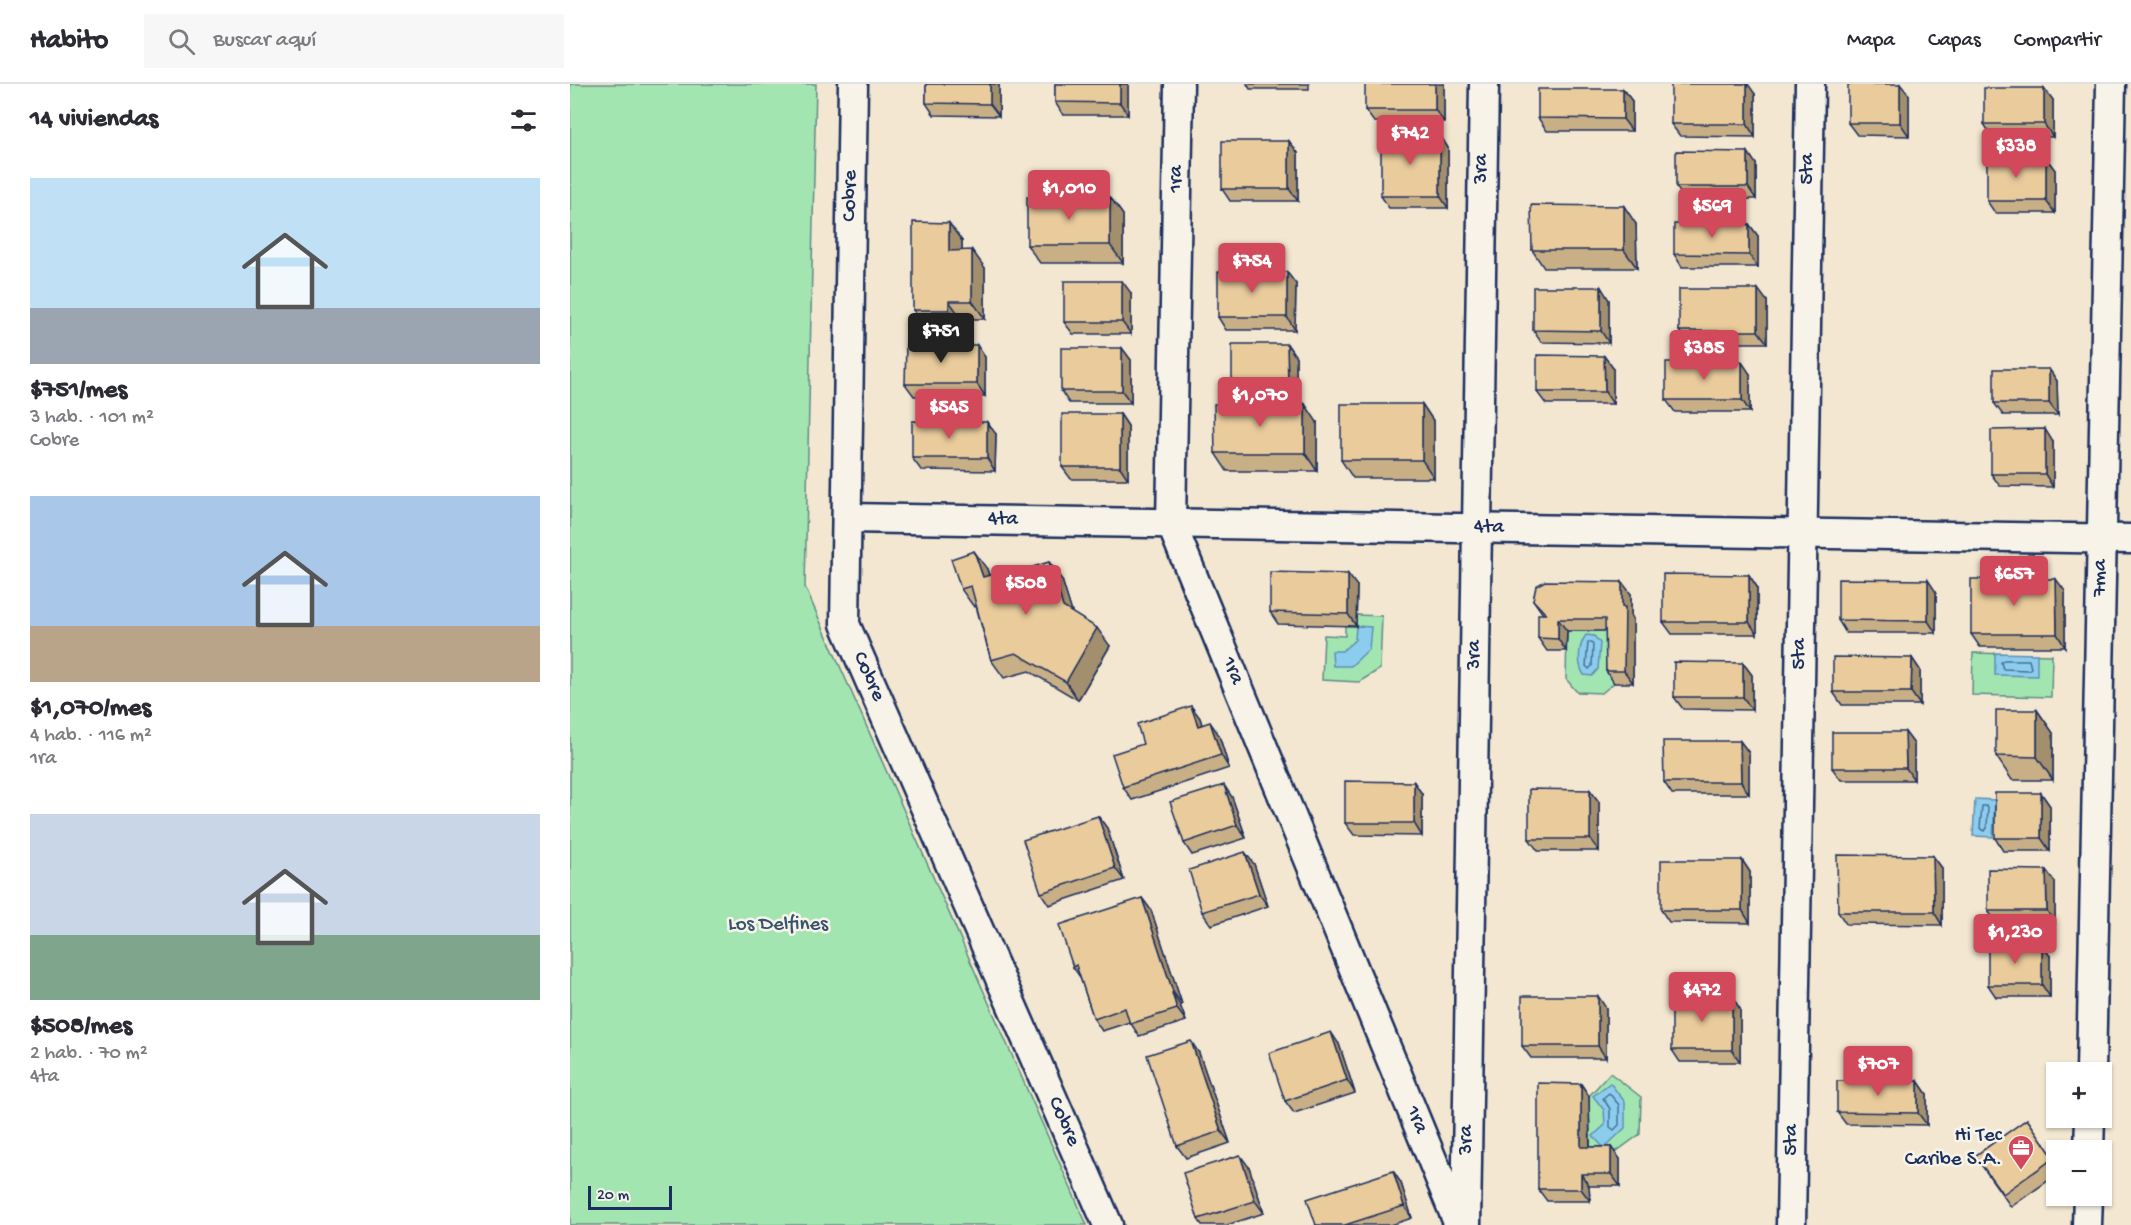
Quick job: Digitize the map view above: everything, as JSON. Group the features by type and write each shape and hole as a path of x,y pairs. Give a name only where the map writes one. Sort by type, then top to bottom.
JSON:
{"street":[{"name":"Cobre","path":"853,84 845,624 1108,1225"},
{"name":"1ra","path":"1179,84 1171,523 1459,1225"},
{"name":"3ra","path":"1466,1225 1484,84"},
{"name":"5ta","path":"1791,1225 1810,84"},
{"name":"7ma","path":"2091,1062 2112,84"},
{"name":"4ta","path":"847,518 2131,539"},
{"path":"2087,1225 2088,1206"}],"green space":[{"name":"Los Delfines","path":"570,84 816,84 805,587 1087,1225 570,1225"},
{"path":"1356,615 1382,616 1380,669 1359,682 1322,680 1324,635 1345,636 1345,626"},
{"path":"1567,631 1614,631 1614,683 1602,693 1577,692 1566,679"},
{"path":"1973,653 2052,655 2051,697 1972,695"},
{"path":"1610,1073 1641,1097 1640,1134 1606,1159 1590,1160 1589,1096"}],"water":[{"path":"1356,626 1371,627 1369,649 1351,666 1333,666 1332,651 1342,651 1355,640"},
{"path":"1586,635 1594,636 1600,643 1598,669 1592,676 1584,675 1579,660 1581,644"},
{"path":"1995,653 2037,654 2037,676 1995,675"},
{"path":"1975,799 1995,800 1993,837 1973,836"},
{"path":"1610,1083 1625,1102 1625,1128 1604,1148 1593,1136 1605,1125 1604,1110 1593,1096"}],"building":[{"path":"926,84 990,84 990,104 926,103"},
{"path":"1055,84 1120,84 1120,103 1055,102"},
{"path":"1365,84 1435,84 1435,110 1365,110"},
{"path":"1671,84 1747,84 1747,124 1671,124"},
{"path":"1848,84 1900,84 1900,123 1848,123"},
{"path":"1984,88 2044,88 2044,124 1984,124"},
{"path":"1538,89 1623,89 1623,119 1538,118"},
{"path":"1381,135 1440,135 1440,196 1381,196"},
{"path":"1222,141 1289,141 1289,189 1222,189"},
{"path":"1676,151 1748,152 1748,187 1676,187"},
{"path":"1987,157 2046,158 2046,201 1987,201"},
{"path":"1027,197 1110,197 1110,245 1027,245"},
{"path":"1531,205 1624,206 1624,250 1532,250"},
{"path":"913,222 949,223 949,251 972,250 972,301 949,301 949,310 913,310"},
{"path":"1674,224 1749,224 1749,255 1674,254"},
{"path":"1218,272 1287,272 1287,317 1218,317"},
{"path":"1064,281 1122,281 1122,322 1064,322"},
{"path":"1533,287 1601,287 1601,331 1533,330"},
{"path":"1679,289 1758,289 1758,331 1679,331"},
{"path":"906,344 977,345 977,384 905,384"},
{"path":"1232,344 1287,344 1288,387 1232,387"},
{"path":"1061,348 1122,348 1122,391 1061,391"},
{"path":"1537,355 1604,356 1605,392 1537,392"},
{"path":"1666,362 1742,362 1742,400 1666,400"},
{"path":"1994,369 2049,369 2049,403 1994,403"},
{"path":"1214,404 1305,404 1305,453 1215,453"},
{"path":"1341,404 1422,404 1422,460 1341,460"},
{"path":"1062,414 1120,414 1120,467 1062,467"},
{"path":"912,421 987,422 987,458 912,458"},
{"path":"2045,429 2045,474 1991,474 1991,430"},
{"path":"974,551 983,577 1007,570 1009,575 1049,562 1063,607 1097,628 1066,682 1016,653 991,660 971,586 961,589 951,559"},
{"path":"1270,572 1348,574 1348,614 1270,612"},
{"path":"1663,574 1749,575 1749,622 1663,622"},
{"path":"1838,579 1928,580 1928,621 1838,620"},
{"path":"1971,579 2056,579 2057,634 1971,634"},
{"path":"1545,581 1622,582 1622,607 1625,607 1624,671 1606,671 1605,619 1558,619 1558,639 1538,638 1538,614 1546,614 1533,600 1536,586"},
{"path":"1833,657 1912,658 1911,692 1833,692"},
{"path":"1674,662 1743,663 1743,697 1674,697"},
{"path":"1191,706 1198,726 1210,722 1221,755 1123,787 1112,754 1143,744 1137,724"},
{"path":"1996,710 2037,710 2037,757 1996,756"},
{"path":"1832,732 1905,732 1906,768 1832,768"},
{"path":"1663,741 1740,741 1741,782 1664,782"},
{"path":"1345,781 1414,782 1414,823 1345,823"},
{"path":"1224,785 1237,825 1184,843 1170,802"},
{"path":"1529,789 1590,790 1590,839 1529,839"},
{"path":"1995,793 2041,793 2041,838 1995,838"},
{"path":"1098,816 1115,868 1041,893 1023,840"},
{"path":"1245,852 1259,894 1202,912 1189,870"},
{"path":"1837,855 1933,856 1934,912 1838,912"},
{"path":"1661,860 1742,860 1742,910 1661,910"},
{"path":"1988,869 2046,870 2047,911 1988,911"},
{"path":"1142,898 1177,1009 1130,1024 1125,1008 1094,1019 1076,965 1073,967 1059,925"},
{"path":"1988,944 2042,944 2042,985 1988,985"},
{"path":"1522,996 1598,996 1598,1046 1522,1046"},
{"path":"1672,996 1732,996 1732,1050 1672,1050"},
{"path":"1331,1032 1347,1080 1285,1101 1269,1053"},
{"path":"1191,1041 1221,1131 1177,1146 1147,1055"},
{"path":"1837,1081 1918,1081 1918,1113 1837,1112"},
{"path":"1538,1083 1581,1084 1581,1147 1611,1147 1611,1174 1581,1174 1581,1189 1538,1189"},
{"name":"Hi Tec Caribe S.A.","path":"2027,1119 2046,1146 2046,1164 2003,1194 1975,1156"},
{"path":"1240,1155 1255,1201 1198,1219 1183,1173"},
{"path":"1393,1171 1404,1206 1345,1225 1316,1225 1307,1199"}],"place":[{"name":"Hi Tec Caribe S.A.","path":"2021,1171"}]}
